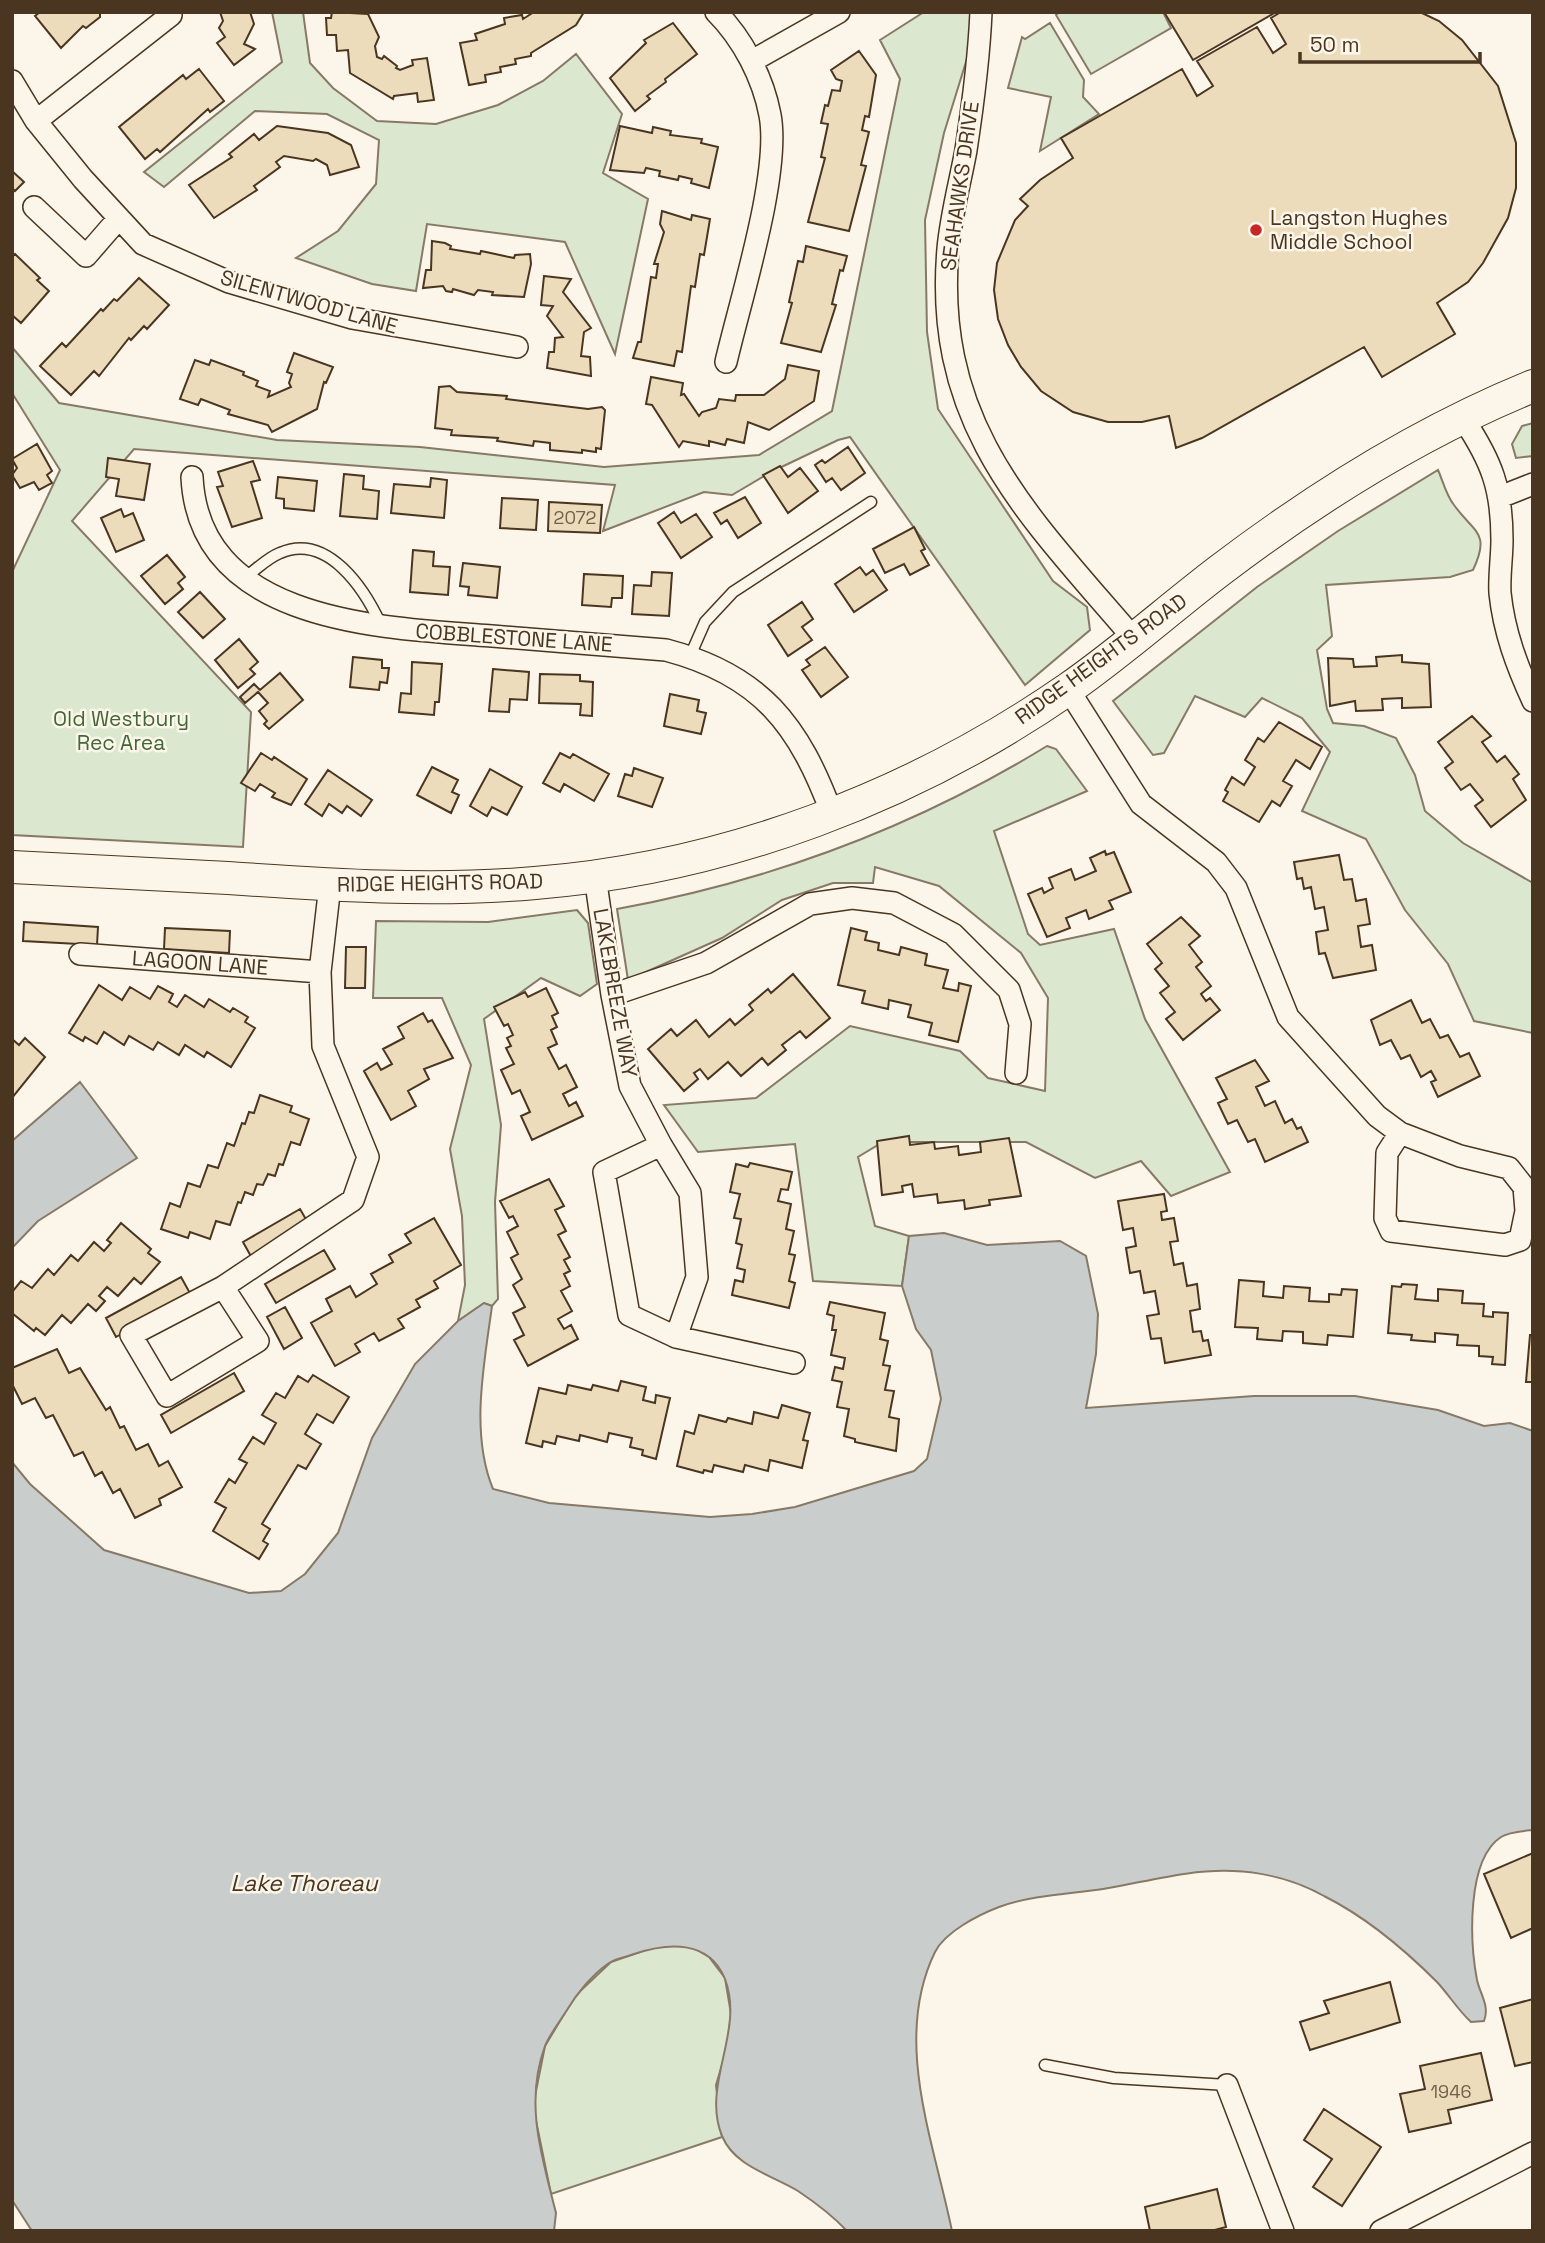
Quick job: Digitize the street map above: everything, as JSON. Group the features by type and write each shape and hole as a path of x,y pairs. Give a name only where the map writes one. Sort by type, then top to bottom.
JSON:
{"street":[{"path":"716,12 752,61 771,117 770,150 761,213 726,362"},
{"path":"752,61 839,12"},
{"name":"SEAHAWKS DRIVE","path":"981,12 978,62 948,250 949,336 957,371 970,416 1000,474 1049,539 1134,639"},
{"path":"36,121 171,15"},
{"name":"SILENTWOOD LANE","path":"12,81 36,121 83,179 143,244 229,282 352,318 517,348"},
{"path":"34,207 86,256 119,218"},
{"name":"RIDGE HEIGHTS ROAD","path":"12,867 330,885 471,886 536,883 595,876 713,852 832,814 943,764 991,738 1068,689 1291,518 1383,460 1533,386"},
{"path":"1464,420 1496,476 1500,497 1500,591 1505,627 1517,667 1533,701"},
{"name":"COBBLESTONE LANE","path":"192,477 193,502 200,527 210,544 244,578 293,604 328,617 383,628 666,650 690,656 732,674 758,693 784,721 807,754 832,814"},
{"path":"1500,497 1533,484"},
{"path":"1068,689 1141,804 1216,862 1236,888 1288,1017 1377,1116 1400,1133 1460,1156 1509,1168 1524,1186 1526,1211 1520,1240 1505,1245 1391,1231 1384,1218 1387,1153 1400,1133"},
{"name":"LAKEBREEZE WAY","path":"595,876 612,995 630,1086 661,1145 691,1193 697,1278 676,1337"},
{"path":"223,1287 258,1340 167,1396 131,1335 223,1287 353,1200 368,1157 323,1046 320,972 330,885"},
{"path":"612,995 706,963 810,904 852,898 894,903 953,933 1009,990 1020,1024 1016,1073"},
{"name":"LAGOON LANE","path":"80,954 320,972"},
{"path":"661,1145 604,1172 629,1315 676,1337 794,1363"},
{"path":"1227,2085 1283,2231"},
{"path":"1381,2231 1533,2153"}],"lane":[{"path":"690,656 705,622 733,592 871,502"},
{"path":"244,578 281,553 295,549 309,550 327,557 348,572 364,590 383,628"},
{"path":"1045,2065 1114,2078 1227,2085"}],"green space":[{"path":"272,12 303,12 310,63 333,88 377,121 436,124 498,105 543,81 576,54 622,114 603,173 648,199 615,354 565,242 427,224 416,291 372,284 296,258 338,231 376,184 379,140 327,114 255,111 164,187 144,172 282,62"},
{"name":"Old Westbury Rec Area","path":"924,12 972,12 970,49 944,133 925,220 927,332 938,409 1053,581 1087,607 1090,630 1025,685 850,437 838,440 771,472 732,495 704,492 603,531 615,485 134,449 72,521 251,712 243,847 12,835 12,572 60,470 12,393 12,347 59,403 277,440 420,447 604,467 759,455 832,411 900,79 880,40"},
{"path":"1059,12 1163,12 1171,28 1091,74 1056,15"},
{"path":"1050,23 1084,80 1083,97 1099,114 1040,151 1051,97 1008,88 1022,37 1025,39"},
{"path":"1533,423 1533,456 1516,458 1512,444 1522,426"},
{"path":"1438,470 1451,501 1478,534 1480,548 1473,570 1450,577 1326,585 1332,636 1317,650 1327,709 1333,723 1364,726 1396,738 1415,775 1425,811 1463,843 1533,883 1533,1033 1474,1021 1448,964 1405,910 1366,839 1302,811 1330,752 1302,718 1262,698 1245,717 1195,696 1164,753 1153,755 1113,701 1257,587 1338,531"},
{"path":"1047,746 1056,749 1087,791 994,831 1028,934 1040,945 1114,929 1145,1019 1230,1172 1171,1196 1141,1161 1095,1178 1026,1142 883,1142 858,1157 875,1226 909,1236 902,1286 813,1281 795,1144 698,1152 664,1105 756,1098 850,1026 960,1051 988,1078 1045,1091 1048,998 1021,953 939,886 875,867 873,883 833,883 782,900 722,938 628,980 617,909 730,883 840,847 946,802"},
{"path":"577,910 588,923 597,984 580,996 541,978 484,1019 501,1125 495,1202 498,1299 492,1306 484,1303 458,1321 465,1285 462,1216 450,1149 471,1065 442,998 373,998 376,921 488,922"},
{"path":"660,1945 690,1946 709,1957 725,1978 731,2014 727,2048 716,2085 722,2137 551,2194 533,2106 545,2046 575,1996 611,1962"}],"water":[{"path":"80,1082 137,1158 38,1221 12,1248 12,1141"},
{"name":"Lake Thoreau","path":"944,1233 987,1245 1060,1241 1086,1256 1098,1314 1096,1354 1086,1408 1254,1396 1355,1396 1438,1410 1484,1426 1510,1423 1533,1431 1533,1830 1501,1837 1490,1848 1476,1883 1473,1945 1477,1980 1485,2005 1484,2021 1471,2022 1437,1982 1384,1934 1355,1914 1314,1891 1268,1875 1233,1871 1200,1872 1037,1897 999,1907 963,1925 940,1945 923,1986 917,2020 921,2091 952,2231 847,2231 811,2200 745,2163 728,2147 717,2116 716,2097 730,2019 730,1999 725,1979 718,1966 698,1951 686,1947 660,1948 612,1961 603,1967 576,1997 545,2046 536,2088 537,2130 556,2213 554,2231 32,2231 12,2200 12,1462 30,1484 104,1550 249,1593 281,1591 305,1574 338,1533 372,1438 415,1364 458,1321 484,1303 492,1306 480,1422 486,1467 493,1489 549,1503 710,1517 795,1507 914,1471 927,1459 941,1399 931,1350 916,1329 902,1286 909,1236"}],"building":[{"path":"40,12 100,12 100,17 86,28 83,26 61,48 35,16"},
{"path":"220,12 250,12 254,24 244,44 255,49 234,65 217,43 225,37 219,28 223,21"},
{"path":"332,12 368,14 379,37 375,46 377,57 382,59 384,56 400,70 413,65 412,60 427,58 434,100 418,102 417,93 394,96 393,99 350,73 348,50 337,51 336,35 327,35 326,18 331,18"},
{"path":"534,12 584,12 576,25 531,53 531,56 515,59 516,64 500,67 501,72 485,75 486,82 469,85 460,43 477,40 475,34 505,24 504,18 522,15 523,19"},
{"path":"1164,12 1276,12 1193,60"},
{"name":"Langston Hughes Middle School","path":"1281,12 1420,12 1439,21 1462,40 1498,86 1516,143 1516,188 1508,218 1483,263 1468,282 1437,303 1455,334 1382,377 1364,347 1202,438 1176,448 1169,416 1142,422 1108,422 1073,412 1041,391 1021,367 1008,345 998,319 994,290 997,263 1015,220 1028,206 1020,199 1040,180 1073,158 1061,138 1182,69 1197,96 1213,86 1197,61 1257,27 1273,53 1286,44 1271,18"},
{"path":"673,23 697,54 665,79 666,82 647,96 650,99 635,111 610,78 646,43 644,40"},
{"path":"859,51 876,75 869,117 865,116 862,130 869,132 861,165 866,166 849,231 808,222 825,158 821,157 828,124 821,123 825,105 828,106 832,90 840,91 842,81 836,79 831,70"},
{"path":"199,69 224,101 210,112 208,109 160,152 157,149 145,159 119,127 183,75 186,79"},
{"path":"277,126 328,133 351,145 359,167 330,175 327,165 316,159 313,161 284,156 276,162 280,167 254,186 257,190 214,218 189,185 232,157 229,154 254,134 259,140"},
{"path":"620,126 652,133 653,127 671,131 670,135 702,139 701,143 718,147 709,188 691,183 692,179 679,176 678,180 659,176 660,171 646,168 644,173 610,170"},
{"path":"12,171 24,182 15,191 12,188"},
{"path":"662,211 691,220 692,215 710,219 704,255 700,254 695,287 691,286 682,352 677,351 674,366 633,358 638,342 641,342 651,277 656,278 658,264 654,264 664,232 660,224"},
{"path":"432,241 445,243 451,246 450,249 480,254 481,251 514,258 515,255 530,254 531,264 524,297 492,295 493,292 478,290 474,295 453,289 452,292 446,291 443,286 423,288 426,270 431,270"},
{"path":"806,246 847,256 843,271 840,270 832,304 836,305 821,352 781,343 792,303 789,302 798,261 803,262"},
{"path":"15,254 40,278 37,280 49,291 21,323 12,315 12,257"},
{"path":"544,276 571,279 563,292 591,328 584,332 581,356 590,357 591,376 547,368 549,352 554,352 555,338 563,337 547,316 553,306 541,305"},
{"path":"139,278 169,305 147,329 144,326 131,340 129,338 99,376 94,371 71,395 40,366 62,343 66,347 101,309 103,311 114,299 117,301"},
{"path":"294,353 333,367 326,383 324,382 317,409 272,432 268,425 228,414 230,410 201,399 198,405 180,399 195,360 209,365 211,360 244,372 243,375 258,381 256,386 270,391 268,397 291,387 289,383 292,374 287,372"},
{"path":"788,365 819,371 814,401 769,430 748,422 744,443 727,439 725,445 709,441 709,446 683,441 679,447 652,405 646,404 651,377 683,383 681,395 684,394 699,416 702,412 716,408 719,399 735,401 736,395 764,395 785,379"},
{"path":"450,386 457,392 507,396 506,399 588,409 602,407 605,410 601,449 596,448 596,452 582,450 582,453 550,450 550,443 534,441 533,446 497,441 498,438 451,435 452,430 435,428 439,387"},
{"path":"37,444 52,471 47,475 52,483 39,490 34,482 20,488 12,475 17,468 12,459"},
{"path":"848,447 865,473 841,490 832,478 826,482 815,465 822,460 825,463"},
{"path":"108,458 150,464 144,500 116,496 119,479 106,477"},
{"path":"253,461 260,480 251,482 262,518 232,527 217,487 223,486 218,472"},
{"path":"780,466 788,477 800,468 818,491 788,513 763,475"},
{"path":"344,474 364,476 363,489 379,491 377,519 340,516"},
{"path":"278,477 317,481 314,511 284,508 284,499 276,498"},
{"path":"431,478 447,480 444,518 391,513 394,484 430,487"},
{"path":"745,497 761,523 738,538 727,520 721,524 714,513"},
{"path":"502,498 538,500 536,530 500,528"},
{"path":"549,502 602,505 600,533 548,531"},
{"path":"121,509 124,517 133,513 144,540 116,552 101,518"},
{"path":"674,512 681,523 696,514 712,537 681,558 658,523"},
{"path":"914,527 925,549 921,551 929,565 910,575 904,564 885,573 873,549"},
{"path":"413,550 434,552 433,566 450,567 448,595 410,592"},
{"path":"167,555 185,577 178,583 183,589 165,604 141,576"},
{"path":"463,563 500,567 497,598 468,595 469,587 460,586"},
{"path":"860,567 866,575 873,570 887,590 854,612 835,584"},
{"path":"652,572 672,573 669,616 632,614 634,585 651,586"},
{"path":"584,574 623,576 622,598 612,598 611,607 582,605"},
{"path":"200,592 225,619 203,638 178,612"},
{"path":"802,602 813,619 802,627 812,640 788,656 768,625"},
{"path":"239,639 258,662 250,669 255,674 238,688 215,660"},
{"path":"825,647 848,677 821,697 802,670 810,665 806,660"},
{"path":"1402,655 1402,662 1429,664 1431,707 1402,708 1402,698 1382,699 1383,710 1356,711 1355,701 1330,706 1328,658 1353,659 1354,667 1377,666 1376,657"},
{"path":"353,657 382,660 382,668 389,668 387,683 380,682 379,690 350,687"},
{"path":"412,662 442,664 439,702 435,702 434,715 399,712 401,693 411,694"},
{"path":"493,669 529,672 527,700 510,699 509,712 489,711"},
{"path":"280,673 303,700 269,729 264,724 267,721 259,711 268,703 258,692 245,703 240,697 254,684 260,690"},
{"path":"540,674 580,675 580,681 593,682 592,716 580,715 581,704 539,703"},
{"path":"670,694 699,700 697,711 706,713 701,734 664,726"},
{"path":"1472,716 1491,736 1482,742 1497,762 1505,756 1519,774 1513,779 1526,800 1491,827 1475,806 1483,800 1470,784 1461,790 1445,768 1453,762 1438,742"},
{"path":"1279,722 1322,747 1310,769 1296,760 1283,781 1292,786 1280,806 1272,801 1259,822 1223,801 1228,792 1225,790 1232,777 1244,785 1255,767 1245,760 1258,738 1264,742"},
{"path":"261,753 272,760 274,757 307,779 291,805 272,797 275,793 260,784 255,791 241,783"},
{"path":"560,753 570,758 573,754 609,774 594,801 564,784 560,792 543,783"},
{"path":"432,767 458,780 452,792 459,795 451,813 417,795"},
{"path":"634,768 663,778 652,807 618,796 625,774 632,776"},
{"path":"490,769 522,787 507,815 492,807 487,816 470,806"},
{"path":"328,770 372,800 361,816 347,806 342,813 329,804 322,816 305,804"},
{"path":"1105,851 1106,855 1114,852 1131,892 1109,901 1113,909 1089,919 1086,910 1066,918 1070,928 1047,937 1028,894 1042,888 1044,893 1053,888 1049,878 1071,869 1075,880 1096,871 1090,858"},
{"path":"1339,855 1344,880 1352,879 1356,901 1366,899 1370,924 1358,926 1361,947 1372,945 1376,970 1333,978 1325,953 1319,954 1316,932 1328,930 1324,907 1315,909 1311,887 1304,889 1302,878 1297,879 1294,862"},
{"path":"1181,917 1200,936 1189,945 1202,962 1196,967 1211,986 1201,994 1206,1001 1210,998 1220,1010 1183,1040 1166,1019 1175,1012 1160,993 1169,986 1155,969 1162,963 1147,944"},
{"path":"24,922 98,927 97,945 23,941"},
{"path":"165,928 230,931 229,953 164,949"},
{"path":"851,928 867,932 865,940 879,943 878,950 899,955 901,947 927,954 925,965 948,970 943,988 958,991 959,983 971,986 958,1042 929,1035 932,1023 908,1017 911,1005 889,1000 888,1009 862,1003 865,991 838,985"},
{"path":"346,947 366,947 365,988 345,988"},
{"path":"793,974 830,1018 806,1038 800,1031 782,1045 786,1050 768,1065 762,1058 741,1076 728,1062 708,1079 700,1069 694,1073 698,1079 684,1091 648,1049 671,1029 677,1036 696,1020 709,1037 730,1019 735,1025 753,1010 749,1005 768,989 771,993"},
{"path":"99,985 122,1000 130,987 150,999 158,986 173,994 169,1002 177,1007 185,995 204,1007 209,999 230,1012 233,1008 248,1017 245,1022 255,1028 231,1067 207,1052 204,1057 185,1045 179,1055 158,1042 153,1050 129,1036 124,1045 104,1032 97,1044 85,1037 83,1041 69,1033"},
{"path":"546,988 558,1013 552,1016 557,1027 551,1030 557,1044 548,1048 559,1069 566,1065 577,1087 563,1094 569,1106 576,1102 583,1116 532,1140 521,1116 530,1112 520,1090 512,1094 501,1070 514,1064 506,1048 511,1046 507,1038 513,1035 508,1024 504,1026 494,1007 525,992 528,997"},
{"path":"1411,1000 1422,1023 1430,1019 1440,1038 1448,1035 1460,1057 1469,1053 1480,1076 1438,1097 1431,1082 1436,1080 1431,1071 1421,1077 1410,1055 1401,1059 1391,1040 1380,1045 1371,1020"},
{"path":"423,1013 428,1022 432,1020 453,1058 424,1069 429,1079 408,1091 416,1106 391,1120 364,1071 377,1063 381,1070 392,1064 383,1049 404,1038 398,1027"},
{"path":"25,1038 45,1057 12,1098 12,1039 19,1045"},
{"path":"1255,1060 1269,1081 1256,1087 1265,1106 1275,1101 1285,1123 1292,1119 1297,1129 1301,1127 1308,1142 1265,1162 1255,1139 1248,1142 1237,1120 1228,1124 1218,1103 1227,1099 1216,1078"},
{"path":"260,1095 292,1106 290,1112 309,1119 300,1145 291,1142 283,1165 279,1164 275,1176 268,1174 263,1185 257,1184 253,1195 245,1192 241,1203 238,1202 230,1225 216,1221 210,1239 190,1232 188,1238 161,1229 170,1203 180,1207 188,1183 200,1187 208,1165 218,1168 227,1143 234,1146 242,1123 245,1124 249,1112 254,1113"},
{"path":"909,1136 910,1145 934,1142 935,1149 958,1146 959,1155 981,1152 980,1142 1009,1138 1021,1196 989,1200 990,1205 965,1209 964,1200 938,1203 937,1194 914,1197 912,1184 902,1186 903,1192 882,1195 877,1141"},
{"path":"750,1163 792,1172 788,1190 781,1189 778,1201 791,1204 786,1229 794,1231 789,1254 795,1255 789,1281 795,1283 789,1308 732,1295 735,1280 743,1282 745,1270 737,1268 742,1245 736,1243 741,1219 734,1218 740,1194 730,1192 736,1164 748,1167"},
{"path":"549,1179 564,1206 555,1210 566,1231 558,1235 570,1257 564,1260 570,1271 564,1274 570,1286 561,1291 572,1311 558,1319 564,1329 571,1325 578,1339 528,1366 514,1340 524,1335 513,1313 525,1307 513,1285 522,1279 511,1258 518,1254 507,1232 518,1226 513,1216 509,1218 500,1201"},
{"path":"1164,1194 1167,1211 1161,1212 1162,1220 1174,1218 1178,1241 1170,1242 1174,1265 1183,1263 1187,1286 1197,1284 1200,1309 1190,1311 1193,1332 1201,1331 1203,1341 1208,1340 1211,1355 1165,1363 1161,1338 1151,1339 1147,1316 1159,1314 1155,1291 1144,1293 1140,1271 1130,1273 1126,1248 1136,1246 1133,1228 1123,1230 1118,1201"},
{"path":"300,1209 311,1228 253,1260 243,1242"},
{"path":"434,1218 461,1265 434,1281 438,1288 416,1300 420,1307 398,1319 404,1328 379,1341 374,1333 355,1344 360,1352 335,1366 311,1323 332,1311 326,1299 350,1286 356,1297 377,1284 371,1274 393,1262 389,1255 411,1243 405,1234"},
{"path":"121,1223 151,1249 148,1253 160,1262 141,1284 134,1278 118,1296 107,1287 99,1296 105,1301 96,1311 88,1304 71,1323 62,1315 45,1335 36,1328 34,1331 12,1313 12,1292 21,1281 32,1288 48,1269 54,1275 71,1255 78,1261 94,1242 104,1251 111,1243 107,1240"},
{"path":"324,1250 335,1269 276,1303 265,1284"},
{"path":"181,1277 191,1295 116,1337 106,1318"},
{"path":"1239,1280 1264,1282 1263,1296 1283,1298 1284,1286 1310,1288 1309,1301 1329,1302 1329,1294 1341,1295 1342,1289 1357,1290 1353,1337 1328,1335 1327,1345 1303,1343 1303,1332 1283,1331 1282,1341 1257,1339 1258,1328 1235,1327"},
{"path":"1402,1284 1417,1285 1415,1299 1438,1301 1438,1289 1463,1291 1462,1303 1484,1304 1483,1316 1493,1317 1493,1312 1508,1313 1505,1365 1492,1364 1493,1357 1479,1356 1479,1346 1457,1345 1458,1335 1435,1333 1435,1342 1411,1340 1412,1335 1388,1333 1392,1286 1401,1287"},
{"path":"830,1302 885,1313 880,1339 888,1341 883,1365 890,1366 885,1390 894,1391 889,1417 899,1419 896,1451 855,1442 855,1439 844,1436 849,1409 837,1407 842,1382 832,1380 835,1367 843,1369 845,1358 831,1355 836,1330 832,1330 834,1316 827,1314"},
{"path":"285,1307 302,1338 284,1349 267,1317"},
{"path":"1530,1335 1533,1335 1533,1382 1526,1382"},
{"path":"57,1349 69,1373 80,1368 106,1410 110,1407 120,1428 124,1426 136,1450 148,1444 159,1466 168,1461 182,1487 159,1499 161,1505 135,1518 120,1489 113,1493 102,1472 95,1476 83,1452 74,1456 53,1415 46,1418 35,1398 22,1404 12,1384 12,1368"},
{"path":"234,1373 244,1391 171,1433 161,1415"},
{"path":"313,1375 349,1397 333,1423 317,1414 305,1434 321,1444 306,1469 298,1465 262,1524 270,1529 263,1541 268,1544 259,1559 213,1531 226,1508 215,1502 229,1479 235,1483 247,1463 239,1459 253,1437 264,1444 276,1423 262,1415 276,1393 285,1398 298,1376 308,1382"},
{"path":"621,1381 646,1387 643,1400 655,1403 656,1395 670,1398 656,1459 642,1455 643,1450 630,1447 632,1438 609,1433 607,1442 580,1435 579,1441 557,1436 555,1444 543,1441 542,1447 526,1443 539,1388 566,1394 568,1385 591,1390 593,1385 618,1391"},
{"path":"782,1405 810,1413 803,1440 808,1441 802,1468 770,1460 768,1471 745,1465 743,1472 714,1465 712,1472 704,1470 703,1473 677,1466 685,1431 694,1434 699,1415 726,1422 728,1418 752,1424 754,1412 778,1418"},
{"path":"1533,1853 1533,1928 1511,1938 1484,1874"},
{"path":"1390,1982 1400,2022 1310,2050 1300,2022 1329,2013 1324,2001"},
{"path":"1533,1999 1533,2062 1515,2066 1500,2008"},
{"path":"1481,2053 1492,2100 1448,2110 1451,2123 1409,2132 1400,2094 1425,2089 1420,2066"},
{"path":"1324,2109 1381,2147 1342,2206 1313,2187 1332,2159 1304,2140"},
{"path":"1217,2189 1226,2227 1211,2231 1150,2231 1145,2207"}],"place":[{"name":"Langston Hughes Middle School","path":"1256,230"}]}
